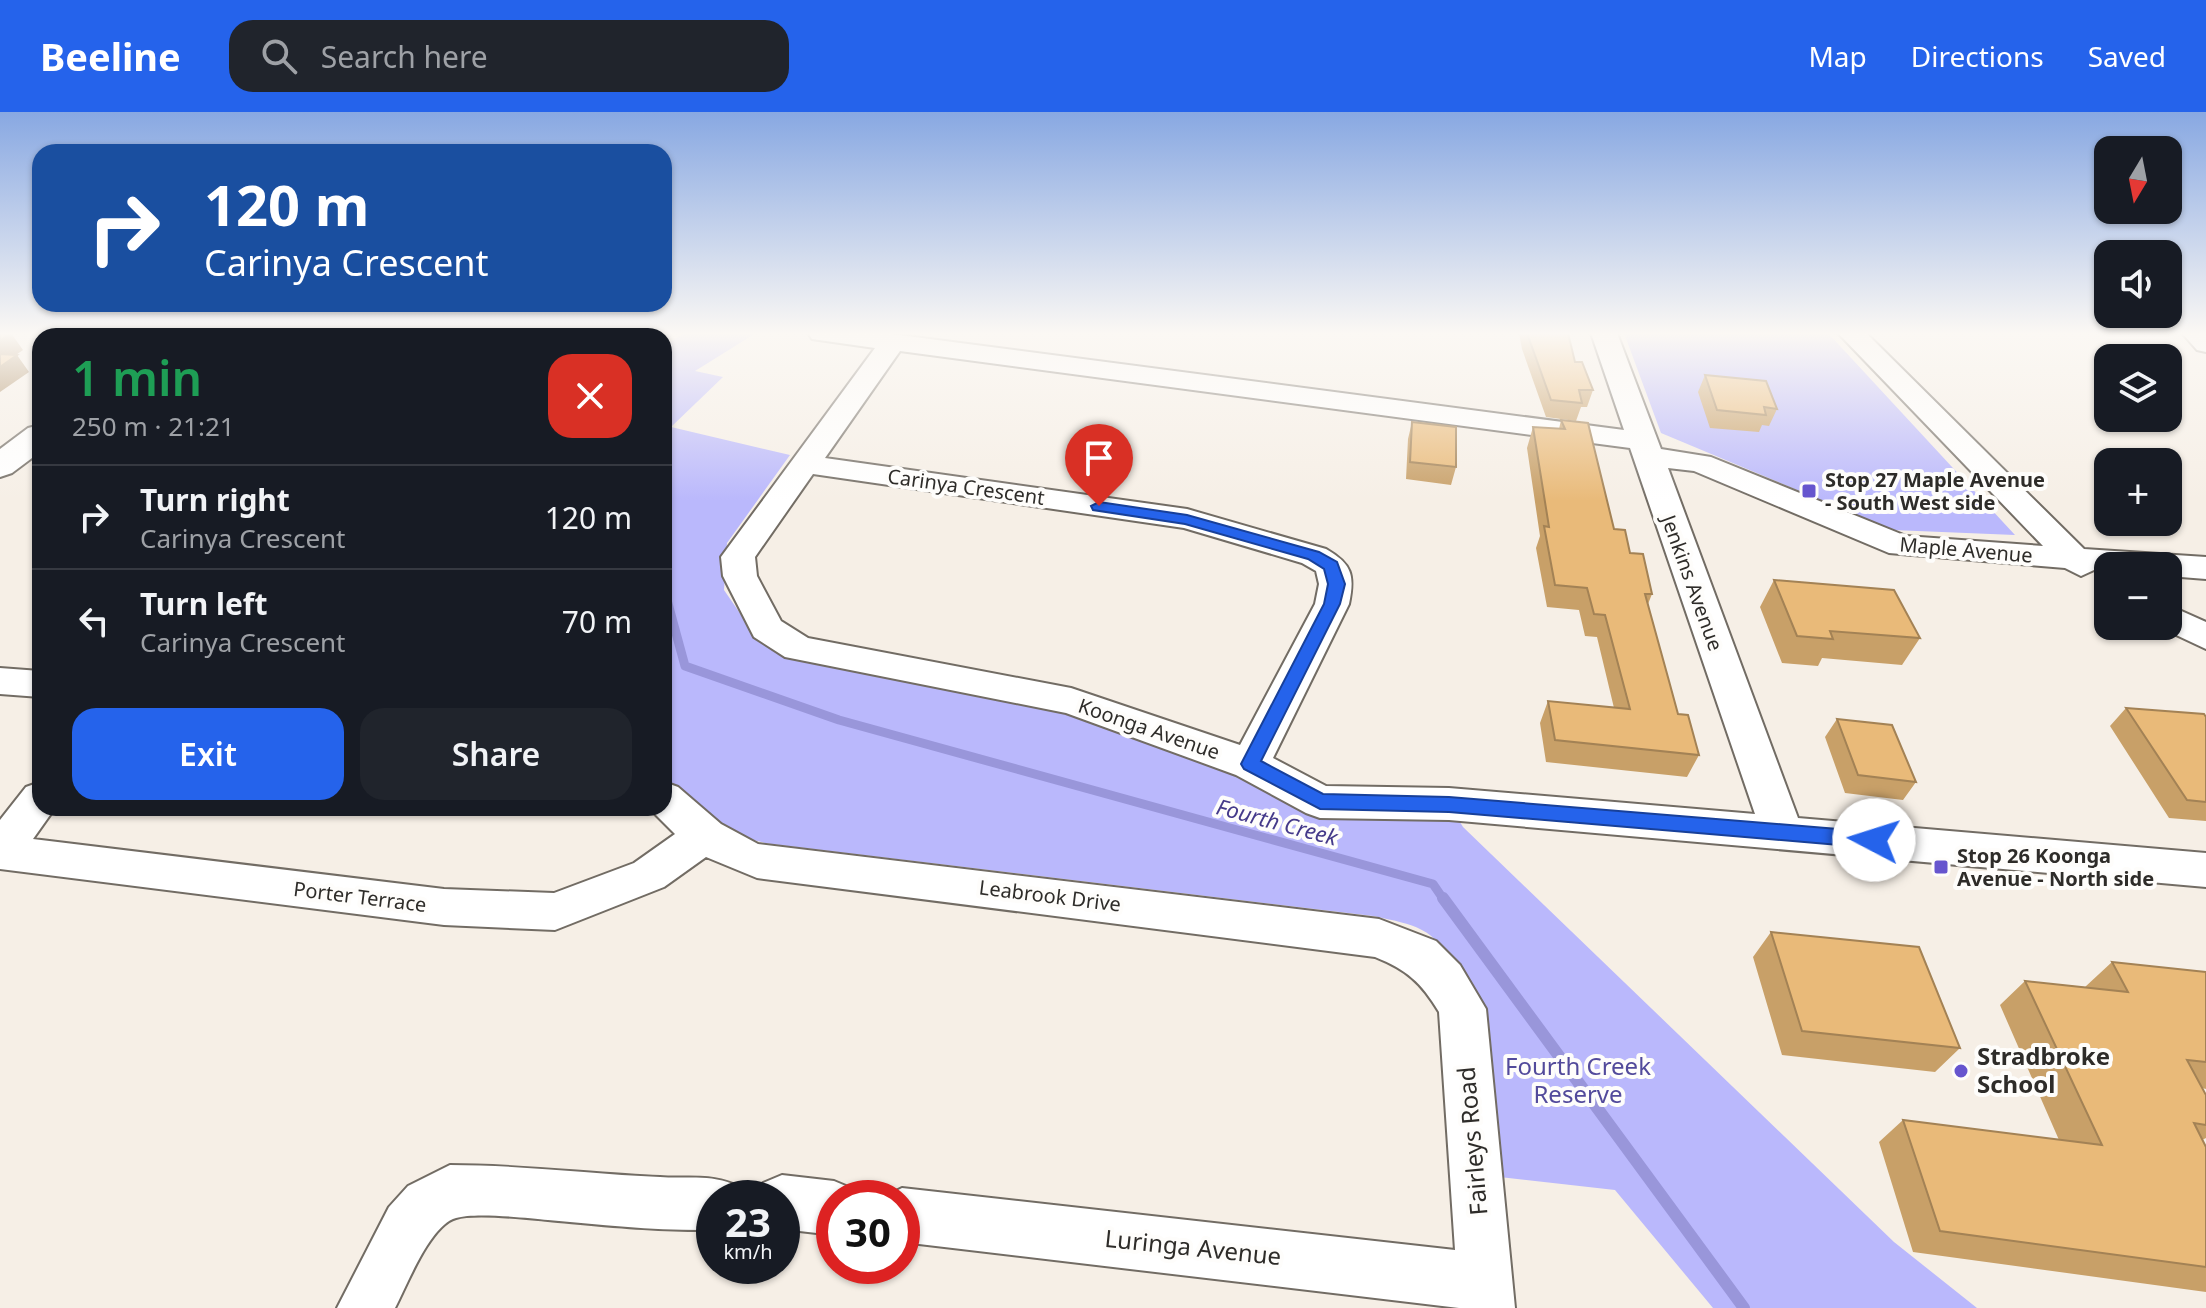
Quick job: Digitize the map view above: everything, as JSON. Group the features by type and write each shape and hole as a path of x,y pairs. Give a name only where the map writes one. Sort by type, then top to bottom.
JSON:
{"main road":[{"path":"0,466 32,441"}],"street":[{"name":"Koonga Avenue","path":"859,389 738,557 740,576 767,629 798,648 1071,701 1250,764 1320,802 1449,804 2206,870"},
{"name":"Maple Avenue","path":"1217,389 1644,449 1700,463 1901,546 2072,558 2185,570"},
{"name":"Jenkins Avenue","path":"1623,389 1782,832"},
{"path":"1906,389 2072,558 2094,575"},
{"name":"Carinya Crescent","path":"805,464 1187,519 1314,556 1331,566 1336,584 1332,604 1250,764"},
{"path":"0,681 32,683"},
{"name":"Leabrook Drive","path":"672,806 704,836 729,852 757,861 1379,938 1420,955 1444,979"},
{"name":"Porter Terrace","path":"32,809 0,852 444,907 555,912 649,875 704,836"},
{"name":"Fairleys Road","path":"1444,979 1462,1009 1486,1294"},
{"path":"365,1308 408,1226 427,1205 450,1191 516,1191 662,1204 696,1203"},
{"name":"Luringa Avenue","path":"920,1217 1486,1294"}],"green space":[{"name":"Fourth Creek Reserve","path":"672,389 711,389 672,426"},
{"path":"1645,389 1880,389 2015,535 1893,530 1661,433"},
{"name":"Fourth Creek Reserve","path":"672,427 790,455 727,543 724,590 757,638 1071,701 1324,802 1449,804 1463,827 1894,1242 1977,1308 1713,1308 1615,1190 1482,1175 1455,967 1439,943 1412,926 1373,916 771,844 740,835 701,811 672,787"}],"building":[{"path":"1547,389 1593,390 1579,390 1582,403 1551,400"},
{"path":"1710,389 1769,389 1777,409 1764,407 1766,415 1717,410"},
{"path":"1561,420 1588,423 1614,529 1625,530 1630,553 1643,554 1652,594 1645,594 1678,714 1688,715 1699,755 1555,740 1548,701 1630,709 1605,615 1594,614 1587,588 1555,585 1544,526 1549,527 1533,427 1565,429"},
{"path":"1412,422 1456,427 1456,467 1410,462"},
{"path":"1774,580 1894,590 1920,638 1830,631 1833,639 1797,636"},
{"path":"2126,708 2204,714 2206,802 2187,800"},
{"path":"1837,719 1892,725 1916,782 1858,775"},
{"path":"1771,932 1919,947 1960,1048 1802,1031"},
{"path":"2112,962 2206,972 2206,1062 2187,1060 2206,1095 2206,1125 2194,1123 2206,1147 2206,1267 1940,1231 1903,1120 2102,1145 2025,981 2128,992"}],"waterway":[{"name":"Fourth Creek","path":"672,618 685,666 839,720 1433,884 1444,900"},
{"name":"Fourth Creek","path":"1443,898 1744,1308"}],"place":[{"name":"Stop 27 Maple Avenue - South West side","path":"1809,491"},
{"name":"Stop 26 Koonga Avenue - North side","path":"1941,867"},
{"name":"Stradbroke School","path":"1961,1071"}],"route":[{"path":"1099,506 1187,519 1314,556 1331,566 1336,584 1332,604 1250,764 1279,777 1320,802 1449,804 1874,840"}]}
